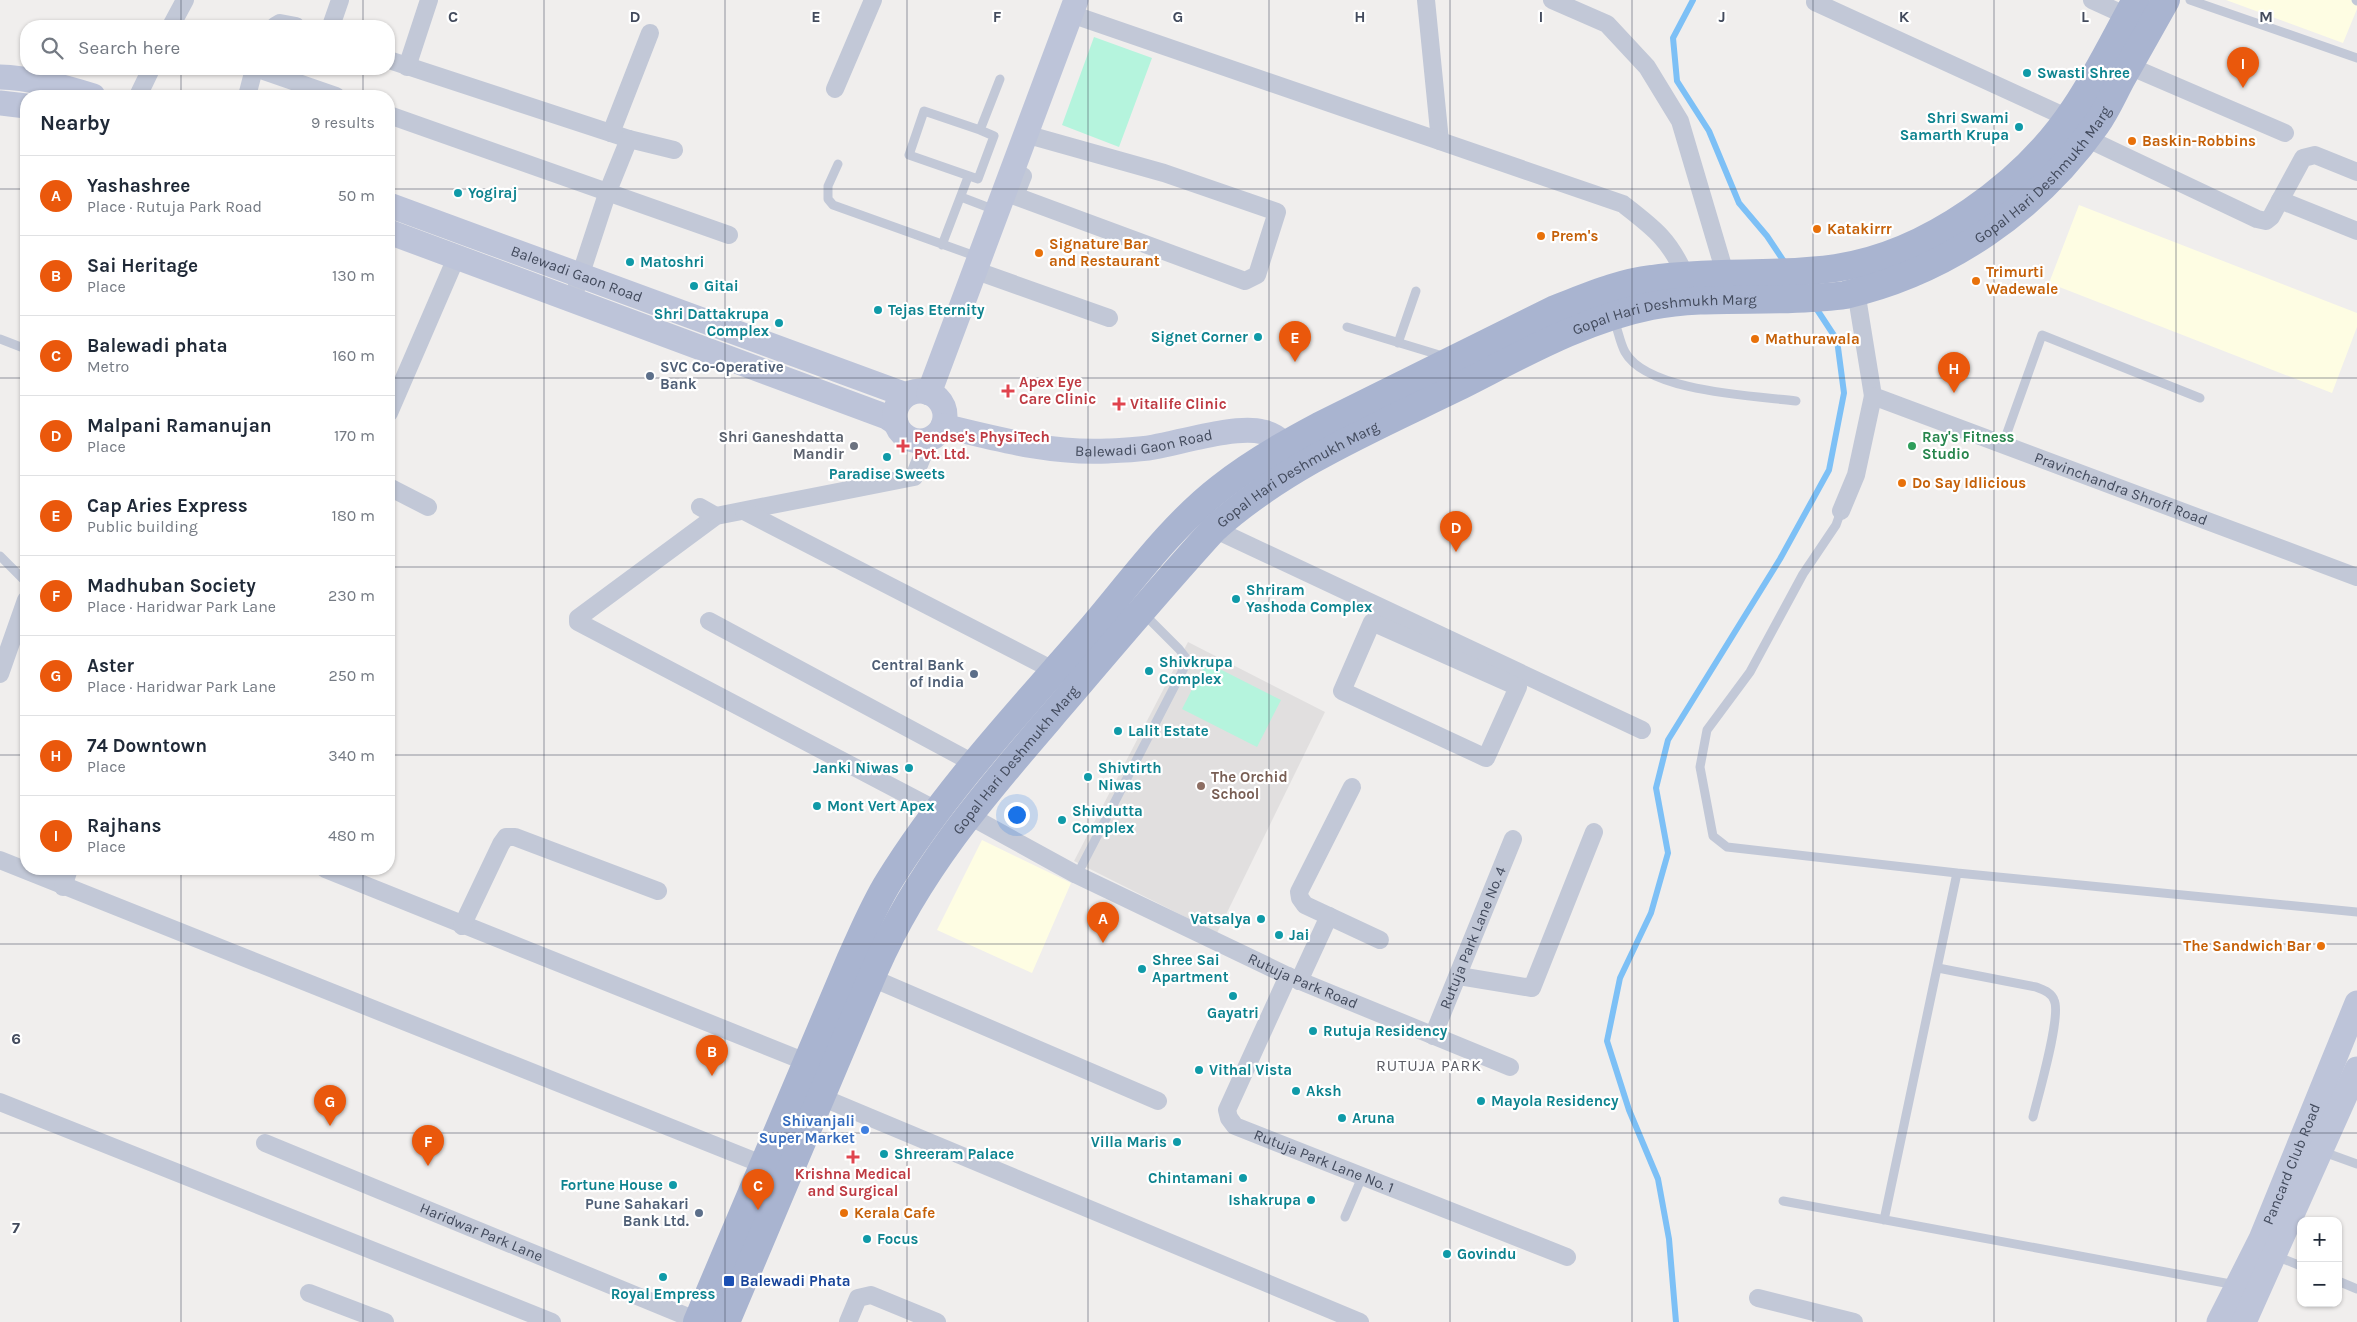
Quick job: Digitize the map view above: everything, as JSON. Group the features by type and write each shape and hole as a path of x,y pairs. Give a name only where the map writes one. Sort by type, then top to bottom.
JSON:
{"main road":[{"name":"Gopal Hari Deshmukh Marg","path":"726,1322 893,928 913,894 968,815 1141,611 1214,529 1248,500 1299,467 1565,334 1613,316 1654,306 1687,302 1790,299 1850,293 1903,278 1954,253 1993,228 2049,183 2098,122 2166,0"},
{"path":"918,394 938,398 943,406 945,417 936,433 920,442 910,440 902,434 896,423 896,406 918,394 976,264 996,210 1031,136 1074,7"},
{"name":"Gopal Hari Deshmukh Marg","path":"698,1321 806,1062 870,916 890,880 938,811 975,764 1192,513 1228,482 1286,444 1555,309 1622,285 1685,275 1774,273 1835,268 1861,263 1893,253 1942,230 1977,206 2030,164 2068,118 2132,8"},
{"path":"0,77 20,78 73,90"},
{"path":"0,104 20,106"},
{"name":"Balewadi Gaon Road","path":"395,206 582,276 918,394"},
{"name":"Balewadi Gaon Road","path":"395,234 878,414 896,423"},
{"name":"Balewadi Gaon Road","path":"936,433 1032,448 1106,452 1151,448 1237,431 1261,432 1275,437 1286,444"},
{"path":"1286,444 1299,467"},
{"path":"1228,482 1248,500"},
{"name":"Pancard Club Road","path":"2219,1322 2261,1239 2357,1003"},
{"name":"Pancard Club Road","path":"2244,1322 2357,1069"}],"street":[{"path":"174,20 185,0"},
{"path":"333,20 340,0"},
{"path":"407,67 429,0"},
{"path":"835,90 873,0"},
{"path":"1426,0 1440,141"},
{"path":"1552,0 1607,24 1647,67 1680,122 1725,273"},
{"path":"2092,0 2132,8"},
{"path":"1814,2 2068,118"},
{"path":"1074,7 1440,141 1623,204 1653,226 1674,251 1685,275"},
{"path":"611,133 650,33"},
{"path":"395,62 629,139 674,150"},
{"path":"2129,66 2285,133"},
{"path":"141,90 148,75"},
{"path":"249,90 254,75"},
{"path":"274,75 318,90"},
{"path":"395,117 729,235"},
{"path":"1031,136 1164,173 1277,212 1258,275 1245,280 1015,196 1031,136"},
{"path":"2086,138 2258,219 2266,221 2271,217 2303,158 2308,155 2315,155 2357,172"},
{"path":"572,301 582,276 608,191 629,139"},
{"path":"2280,200 2357,231"},
{"path":"395,399 456,258"},
{"path":"976,264 1109,318"},
{"path":"1841,511 1856,475 1873,396 1850,293"},
{"name":"Pravinchandra Shroff Road","path":"1873,396 2357,576"},
{"path":"936,433 914,477 716,516 578,618 578,622 938,811"},
{"path":"395,490 428,507"},
{"path":"700,507 716,516"},
{"path":"744,511 1054,671"},
{"path":"1214,529 1436,642 1518,687 1486,758 1342,691 1372,622 1436,642 1642,730"},
{"path":"0,674 20,617"},
{"path":"709,621 975,764"},
{"path":"1352,787 1299,892 1300,898 1305,905 1380,940"},
{"name":"Rutuja Park Road","path":"968,815 1077,875 1294,979 1510,1067"},
{"path":"1459,976 1532,988 1594,832"},
{"path":"462,926 506,837 514,837 658,891"},
{"name":"Rutuja Park Lane No. 4","path":"1433,1036 1459,976 1513,839"},
{"path":"0,860 20,869"},
{"path":"35,875 764,1165"},
{"path":"63,887 67,875"},
{"path":"339,875 462,926 806,1062"},
{"name":"Rutuja Park Lane No. 1","path":"1329,916 1294,979 1227,1110 1229,1118 1235,1126 1567,1257"},
{"path":"872,978 1158,1101"},
{"path":"821,1097 1360,1322"},
{"path":"0,1102 552,1322"},
{"name":"Haridwar Park Lane","path":"265,1143 698,1321"},
{"path":"309,1293 385,1322"},
{"path":"848,1322 858,1298 871,1295 938,1322"},
{"path":"1758,1298 1854,1322"}],"lane":[{"path":"2190,0 2357,58"},
{"path":"980,130 1000,79"},
{"path":"924,111 994,136 978,180 968,177 908,154 924,111"},
{"path":"838,164 828,186 828,199 833,205 942,244 976,264"},
{"path":"942,244 968,177"},
{"path":"961,197 996,210"},
{"path":"1398,343 1416,291"},
{"path":"1613,316 1626,354 1644,371 1696,389 1796,401"},
{"path":"1347,327 1453,359"},
{"path":"2003,444 2042,336 2200,398"},
{"path":"0,339 20,347"},
{"path":"1841,511 1836,525 1803,574 1750,672 1707,730 1700,767 1712,836 1727,847 1958,873 2357,912"},
{"path":"0,556 20,576"},
{"path":"1077,875 1185,666 1186,658 1179,648 1141,611"},
{"path":"1884,1220 1958,873"},
{"path":"1938,968 2036,987 2048,992 2055,1000 2055,1023 2033,1117"},
{"path":"2321,1151 2357,1164"},
{"path":"1345,1217 1362,1177"},
{"path":"1783,1201 2238,1285"},
{"path":"2275,1256 2297,1264"},
{"path":"2342,1283 2357,1289"}],"shaded area":[{"path":"2226,0 2357,0 2357,9 2343,43"},
{"path":"2079,205 2357,313 2357,327 2332,393 2049,283"},
{"name":"The Orchid School","path":"1188,642 1325,712 1217,933 1074,861"},
{"path":"982,840 1071,883 1032,973 937,930"}],"green space":[{"path":"1094,37 1152,58 1119,147 1062,125"},
{"path":"1206,662 1281,700 1257,747 1182,709"}],"waterway":[{"path":"1693,0 1673,38 1677,81 1709,131 1739,203 1767,236 1787,266"},
{"path":"1676,1322 1669,1239 1658,1179 1629,1110 1607,1041 1620,978 1651,913 1668,853 1656,788 1668,740 1780,559 1829,470 1844,393 1837,340 1814,305"}],"place":[{"name":"Swasti Shree","path":"2027,73"},
{"name":"Rajhans","path":"2243,88"},
{"name":"Shri Swami Samarth Krupa","path":"2019,127"},
{"name":"Baskin-Robbins","path":"2132,141"},
{"name":"Yogiraj","path":"458,193"},
{"name":"Katakirrr","path":"1817,229"},
{"name":"Prem's","path":"1541,236"},
{"name":"Signature Bar and Restaurant","path":"1039,253"},
{"name":"Matoshri","path":"630,262"},
{"name":"Trimurti Wadewale","path":"1976,281"},
{"name":"Gitai","path":"694,286"},
{"name":"Tejas Eternity","path":"878,310"},
{"name":"Shri Dattakrupa Complex","path":"779,323"},
{"name":"Signet Corner","path":"1258,337"},
{"name":"Mathurawala","path":"1755,339"},
{"name":"Cap Aries Express","path":"1295,362"},
{"name":"SVC Co-Operative Bank","path":"650,376"},
{"name":"Apex Eye Care Clinic","path":"1008,391"},
{"name":"74 Downtown","path":"1954,393"},
{"name":"Vitalife Clinic","path":"1119,404"},
{"name":"Shri Ganeshdatta Mandir","path":"854,446"},
{"name":"Pendse's PhysiTech Pvt. Ltd.","path":"903,446"},
{"name":"Ray's Fitness Studio","path":"1912,446"},
{"name":"Paradise Sweets","path":"887,457"},
{"name":"Do Say Idlicious","path":"1902,483"},
{"name":"Malpani Ramanujan","path":"1456,552"},
{"name":"Shriram Yashoda Complex","path":"1236,599"},
{"name":"Shivkrupa Complex","path":"1149,671"},
{"name":"Central Bank of India","path":"974,674"},
{"name":"Lalit Estate","path":"1118,731"},
{"name":"Janki Niwas","path":"909,768"},
{"name":"Shivtirth Niwas","path":"1088,777"},
{"name":"The Orchid School","path":"1201,786"},
{"name":"Mont Vert Apex","path":"817,806"},
{"name":"Shivdutta Complex","path":"1062,820"},
{"name":"Vatsalya","path":"1261,919"},
{"name":"Jai","path":"1279,935"},
{"name":"Yashashree","path":"1103,943"},
{"name":"The Sandwich Bar","path":"2321,946"},
{"name":"Shree Sai Apartment","path":"1142,969"},
{"name":"Gayatri","path":"1233,996"},
{"name":"Rutuja Residency","path":"1313,1031"},
{"name":"Vithal Vista","path":"1199,1070"},
{"name":"Sai Heritage","path":"712,1076"},
{"name":"Aksh","path":"1296,1091"},
{"name":"Mayola Residency","path":"1481,1101"},
{"name":"Aruna","path":"1342,1118"},
{"name":"Aster","path":"330,1126"},
{"name":"Shivanjali Super Market","path":"865,1130"},
{"name":"Villa Maris","path":"1177,1142"},
{"name":"Shreeram Palace","path":"884,1154"},
{"name":"Krishna Medical and Surgical","path":"853,1157"},
{"name":"Madhuban Society","path":"428,1166"},
{"name":"Chintamani","path":"1243,1178"},
{"name":"Fortune House","path":"673,1185"},
{"name":"Ishakrupa","path":"1311,1200"},
{"name":"Balewadi phata","path":"758,1210"},
{"name":"Pune Sahakari Bank Ltd.","path":"699,1213"},
{"name":"Kerala Cafe","path":"844,1213"},
{"name":"Focus","path":"867,1239"},
{"name":"Govindu","path":"1447,1254"},
{"name":"Royal Empress","path":"663,1277"},
{"name":"Balewadi Phata","path":"729,1281"}],"district":[{"name":"RUTUJA PARK","path":"1429,1065"}]}
